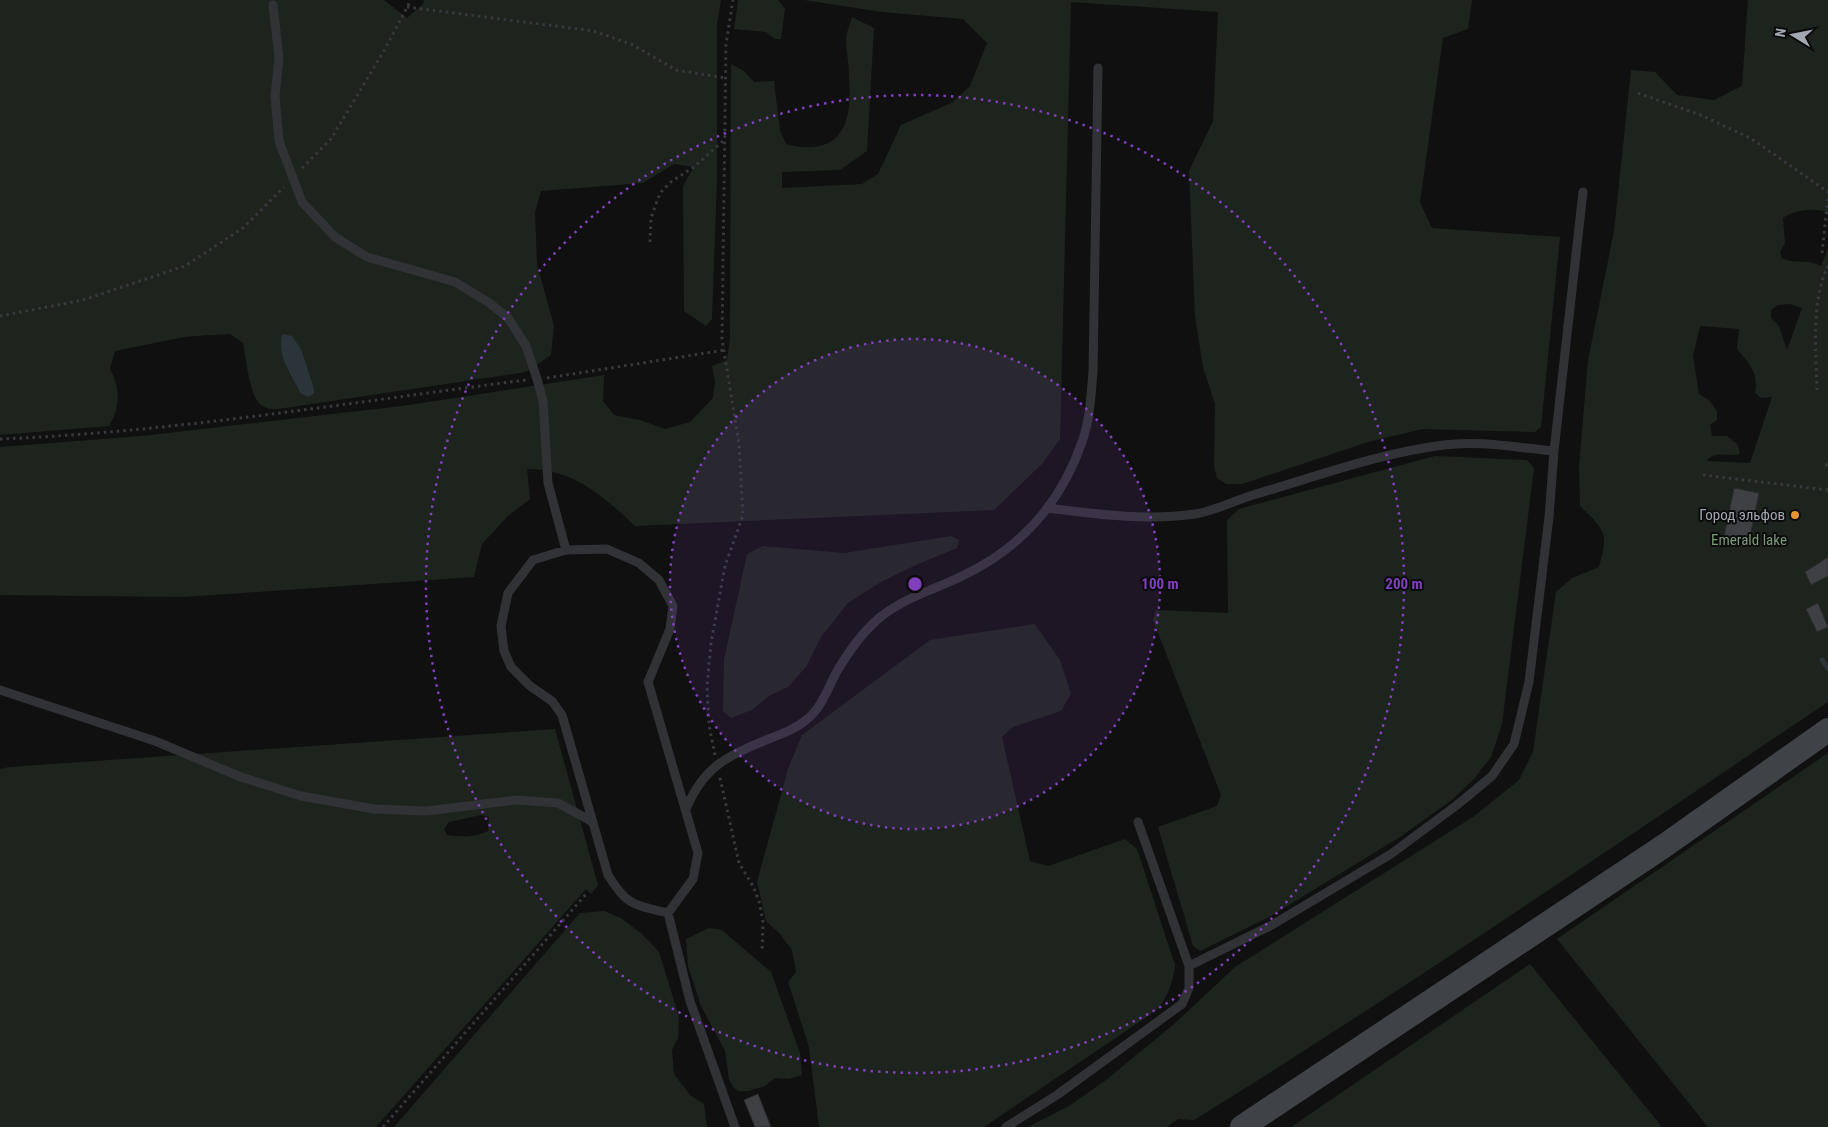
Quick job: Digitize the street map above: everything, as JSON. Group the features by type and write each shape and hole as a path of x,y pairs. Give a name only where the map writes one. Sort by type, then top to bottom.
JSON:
{"main road":[{"path":"1242,1127 1656,851 1828,730"}],"lane":[{"path":"273,5 278,58 275,96 279,141 302,202 335,237 367,257 455,282 488,302 508,318 526,346 538,379 543,401 548,483 566,550"},
{"path":"686,809 693,792 704,776 716,764 765,740 790,732 809,718 822,701 853,647 878,619 913,597 988,563 1013,546 1047,508 1069,473 1083,441 1094,372 1098,68"},
{"path":"1189,966 1272,925 1391,854 1457,805 1492,776 1514,744 1529,682 1550,517 1554,451 1583,192"},
{"path":"1047,508 1103,515 1157,518 1197,513 1338,470 1400,453 1445,445 1483,445 1554,451"},
{"path":"668,913 638,906 621,896 608,875 562,715 552,701 530,686 511,667 504,651 501,626 508,593 533,560 566,550 607,549 639,563 659,580 673,606 670,629 648,682 698,853 693,878 668,913 690,1002 736,1127"},
{"path":"0,690 155,741 241,777 301,796 374,809 427,811 516,800 558,803 591,821"},
{"path":"1006,1127 1057,1095 1182,1004 1189,988 1189,966 1138,822"}],"path":[{"path":"0,316 83,300 185,266 243,228 331,139 385,49 411,0"},
{"path":"733,0 726,44 722,339 739,444 743,515 725,566 711,643 707,687 709,725 716,764 739,863 753,886 759,901 763,922 762,952"},
{"path":"407,7 594,31 633,45 676,70 725,78"},
{"path":"1638,93 1703,116 1752,139 1828,192"},
{"path":"650,242 651,218 660,193 672,181 694,167 724,141"},
{"path":"1822,253 1828,198"},
{"path":"1817,390 1818,316 1823,276 1828,266"},
{"path":"0,439 76,436 372,402 725,350"},
{"path":"1703,475 1767,481 1828,490"},
{"path":"383,1127 587,893"}],"green space":[{"path":"0,0 384,0 407,18 423,4 424,0 721,0 717,24 717,179 712,319 706,326 684,311 683,186 694,167 674,164 643,183 541,191 535,212 537,264 554,326 551,355 526,372 271,409 260,404 253,392 243,343 230,334 184,337 115,351 110,369 116,383 118,397 116,411 109,426 0,435","holes":["302,351 314,392 309,397 301,394 288,371"]},
{"path":"738,0 778,0 785,9 781,39 775,39 766,32 734,29"},
{"path":"804,0 1472,0 1468,29 1443,38 1420,202 1432,228 1560,237 1541,427 1535,432 1423,429 1368,442 1242,484 1226,484 1217,478 1214,467 1215,404 1203,367 1195,316 1189,171 1213,121 1218,12 1071,2 1060,439 1042,464 994,510 635,526 611,504 587,486 559,474 544,470 527,469 530,499 508,516 482,544 474,577 184,597 0,595 0,447 141,436 402,406 604,375 603,401 614,415 640,420 665,429 690,422 713,398 715,382 712,366 727,360 730,337 731,64 744,71 754,82 774,81 780,130 786,144 805,147 820,146 832,141 840,133 846,122 850,93 846,40 852,17 874,28 867,151 840,170 782,172 782,188 862,184 878,174 901,125 953,102 970,86 987,43 963,19 882,12"},
{"name":"Emerald lake","path":"1748,0 1828,0 1828,213 1818,210 1805,210 1783,218 1785,243 1780,252 1782,258 1786,260 1811,262 1821,266 1828,249 1828,702 1434,966 1194,1120 1178,1119 1167,1127 1028,1127 1069,1106 1106,1080 1173,1025 1235,967 1473,817 1519,780 1533,752 1556,592 1572,578 1599,567 1604,546 1603,533 1600,527 1580,506 1579,466 1588,360 1614,231 1631,70 1655,72 1677,95 1714,100 1742,86","holes":["1790,304 1802,308 1787,350 1779,326 1771,318 1771,310 1778,305","1700,326 1739,329 1737,349 1752,369 1756,379 1755,393 1761,398 1772,397 1750,463 1707,461 1717,455 1740,454 1738,445 1727,436 1712,436 1710,425 1717,420 1717,411 1710,401 1699,394 1693,356"]},
{"path":"1435,456 1527,460 1534,468 1502,724 1491,757 1474,779 1453,799 1400,837 1271,916 1200,951 1193,946 1158,827 1217,806 1221,795 1153,620 1156,610 1228,613 1227,520 1239,509"},
{"path":"951,536 959,540 957,548 881,582 848,603 821,637 806,667 788,687 769,696 752,710 731,718 723,711 724,659 747,554 763,546 844,553"},
{"path":"1035,624 1060,660 1071,694 1061,711 1013,727 1002,737 1030,861 1048,866 1125,839 1137,849 1175,965 1169,989 1157,1010 984,1127 819,1127 809,1047 788,982 796,972 792,950 780,934 766,921 757,882 788,769 802,735 930,640"},
{"path":"555,729 598,885 591,894 586,889 376,1127 0,1127 0,769","holes":["481,815 489,817 488,831 478,835 447,835 444,829 449,822"]},
{"path":"1828,753 1828,1127 1708,1127 1557,939"},
{"path":"604,911 621,918 642,934 659,952 679,1017 678,1038 672,1050 674,1074 690,1095 704,1104 707,1127 394,1127 580,913"},
{"path":"709,928 722,930 771,972 800,1053 802,1075 789,1079 775,1078 765,1086 749,1091 738,1091 733,1087 729,1079 725,1051 701,1006 688,966 686,939"},
{"path":"1530,964 1662,1127 1291,1127"}],"shaded area":[{"path":"282,334 292,336 302,351 314,388 314,393 309,397 301,394 283,358 281,350"}],"building":[{"path":"1734,488 1759,493 1748,547 1723,542"},
{"path":"1828,557 1828,576 1811,585 1805,572"},
{"path":"1818,603 1828,627 1817,632 1806,609"},
{"path":"758,1094 771,1127 755,1127 744,1100"}],"waterway":[{"path":"1822,660 1828,668"}],"place":[{"name":"Город эльфов","path":"1795,515"}]}
